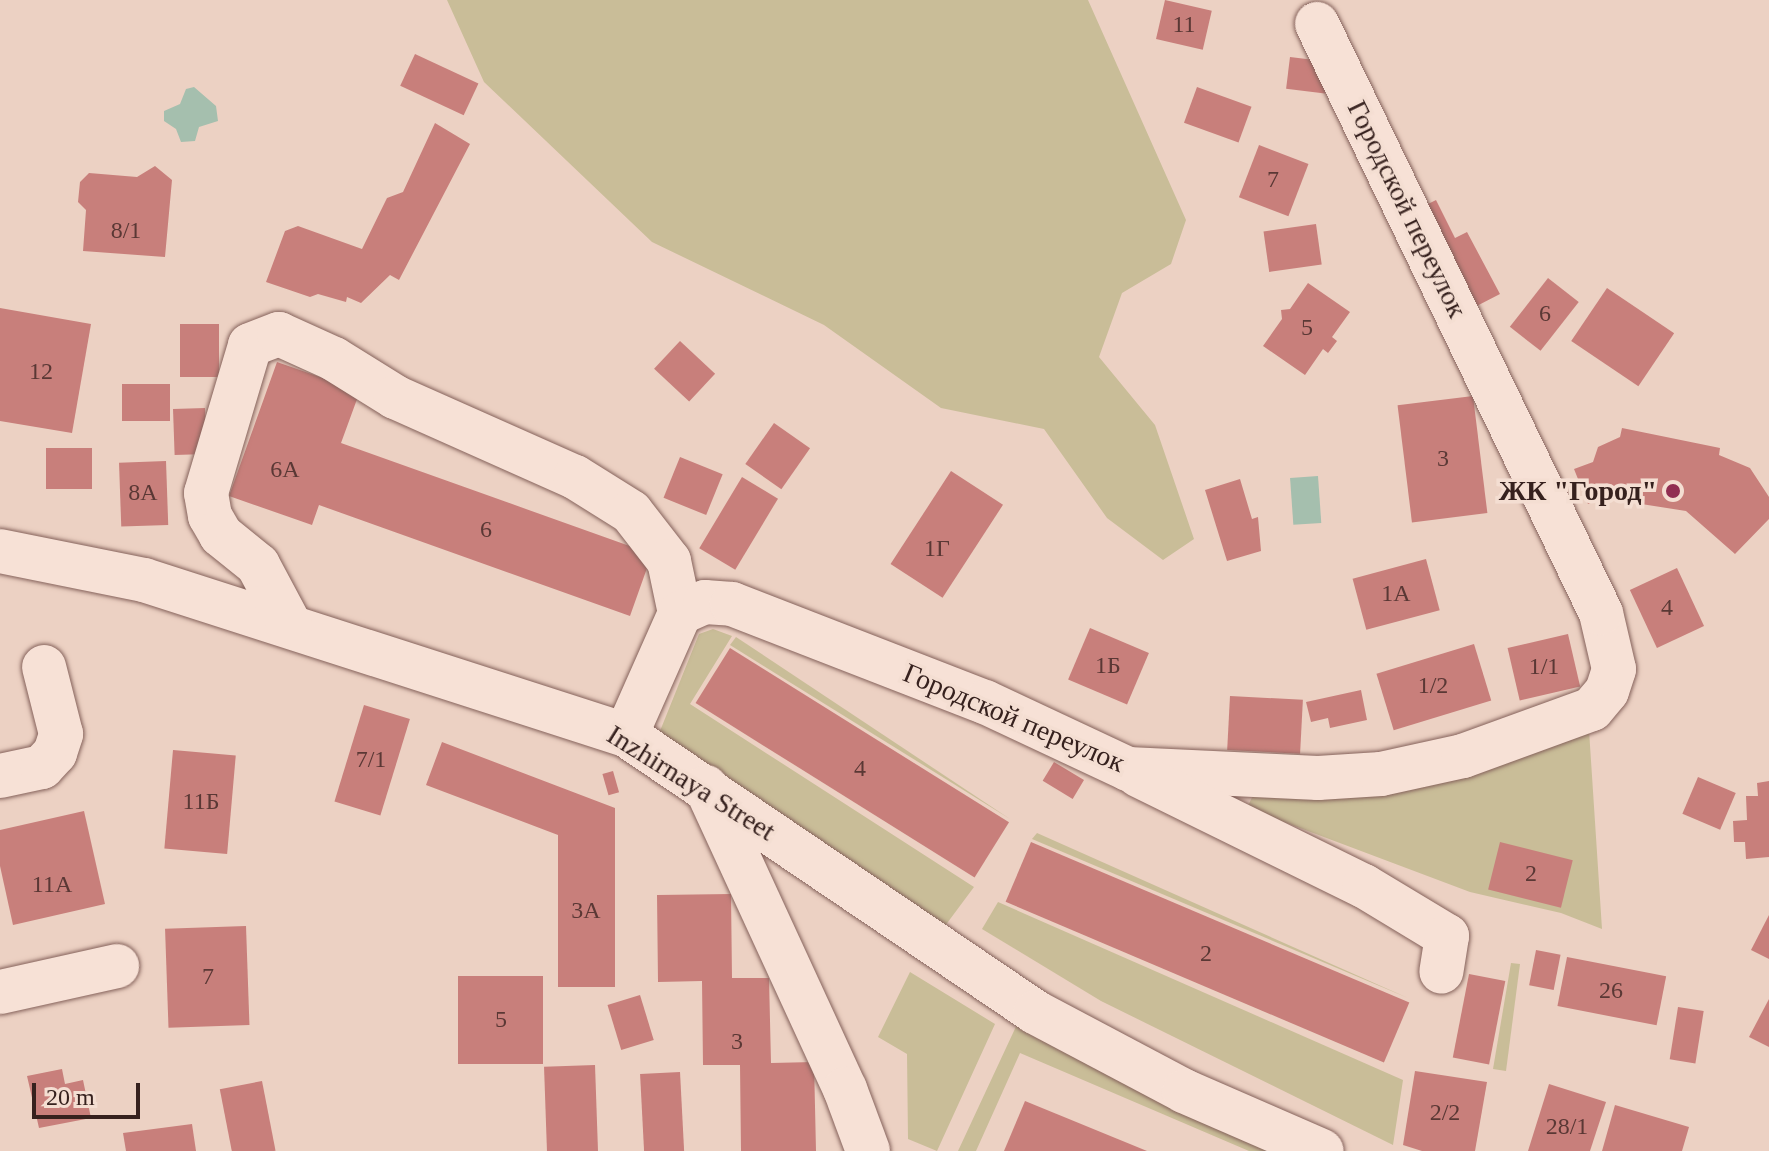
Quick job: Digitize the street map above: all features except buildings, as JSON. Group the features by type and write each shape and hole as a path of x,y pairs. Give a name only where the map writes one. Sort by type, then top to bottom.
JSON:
{"street":[{"name":"Городской переулок","path":"680,613 705,602 732,604 985,702 1128,769 1318,778 1409,768 1463,756 1592,709 1607,691 1614,669 1601,613 1317,24"},
{"path":"290,625 258,565 221,535 210,516 206,493 250,345 279,334 334,359 395,397 575,477 631,512 669,561 680,613 626,735"},
{"name":"Inzhirnaya Street","path":"0,551 144,580 626,735 705,785 1035,1012 1184,1091 1322,1151"},
{"path":"0,776 42,767 55,753 61,734 44,667"},
{"path":"1128,769 1364,886 1447,936 1441,972"},
{"path":"705,785 845,1089 868,1151"},
{"path":"0,992 117,966"}],"shaded area":[{"path":"447,0 1088,0 1186,220 1171,264 1122,293 1099,357 1155,425 1194,539 1163,560 1107,518 1044,429 941,408 824,325 652,242 484,82"},
{"path":"194,87 216,106 218,121 199,127 195,141 181,142 176,129 164,121 164,111 180,104 186,89"},
{"path":"1318,476 1321,523 1293,525 1290,478"},
{"path":"713,629 732,636 690,704 974,887 942,930 658,736 699,634"},
{"path":"736,637 1010,819 730,645"},
{"path":"1589,730 1602,929 1561,913 1470,892 1247,808 1255,791"},
{"path":"1037,833 1408,998 1032,839"},
{"path":"998,902 1403,1080 1393,1145 1101,1001 982,929"},
{"path":"1511,963 1520,964 1506,1071 1493,1069"},
{"path":"910,972 995,1024 937,1151 908,1139 907,1054 878,1037"},
{"path":"1019,1020 1277,1151 1249,1151 1020,1053 976,1151 958,1151"}],"place":[{"name":"ЖК \"Город\"","path":"1673,491"}]}
